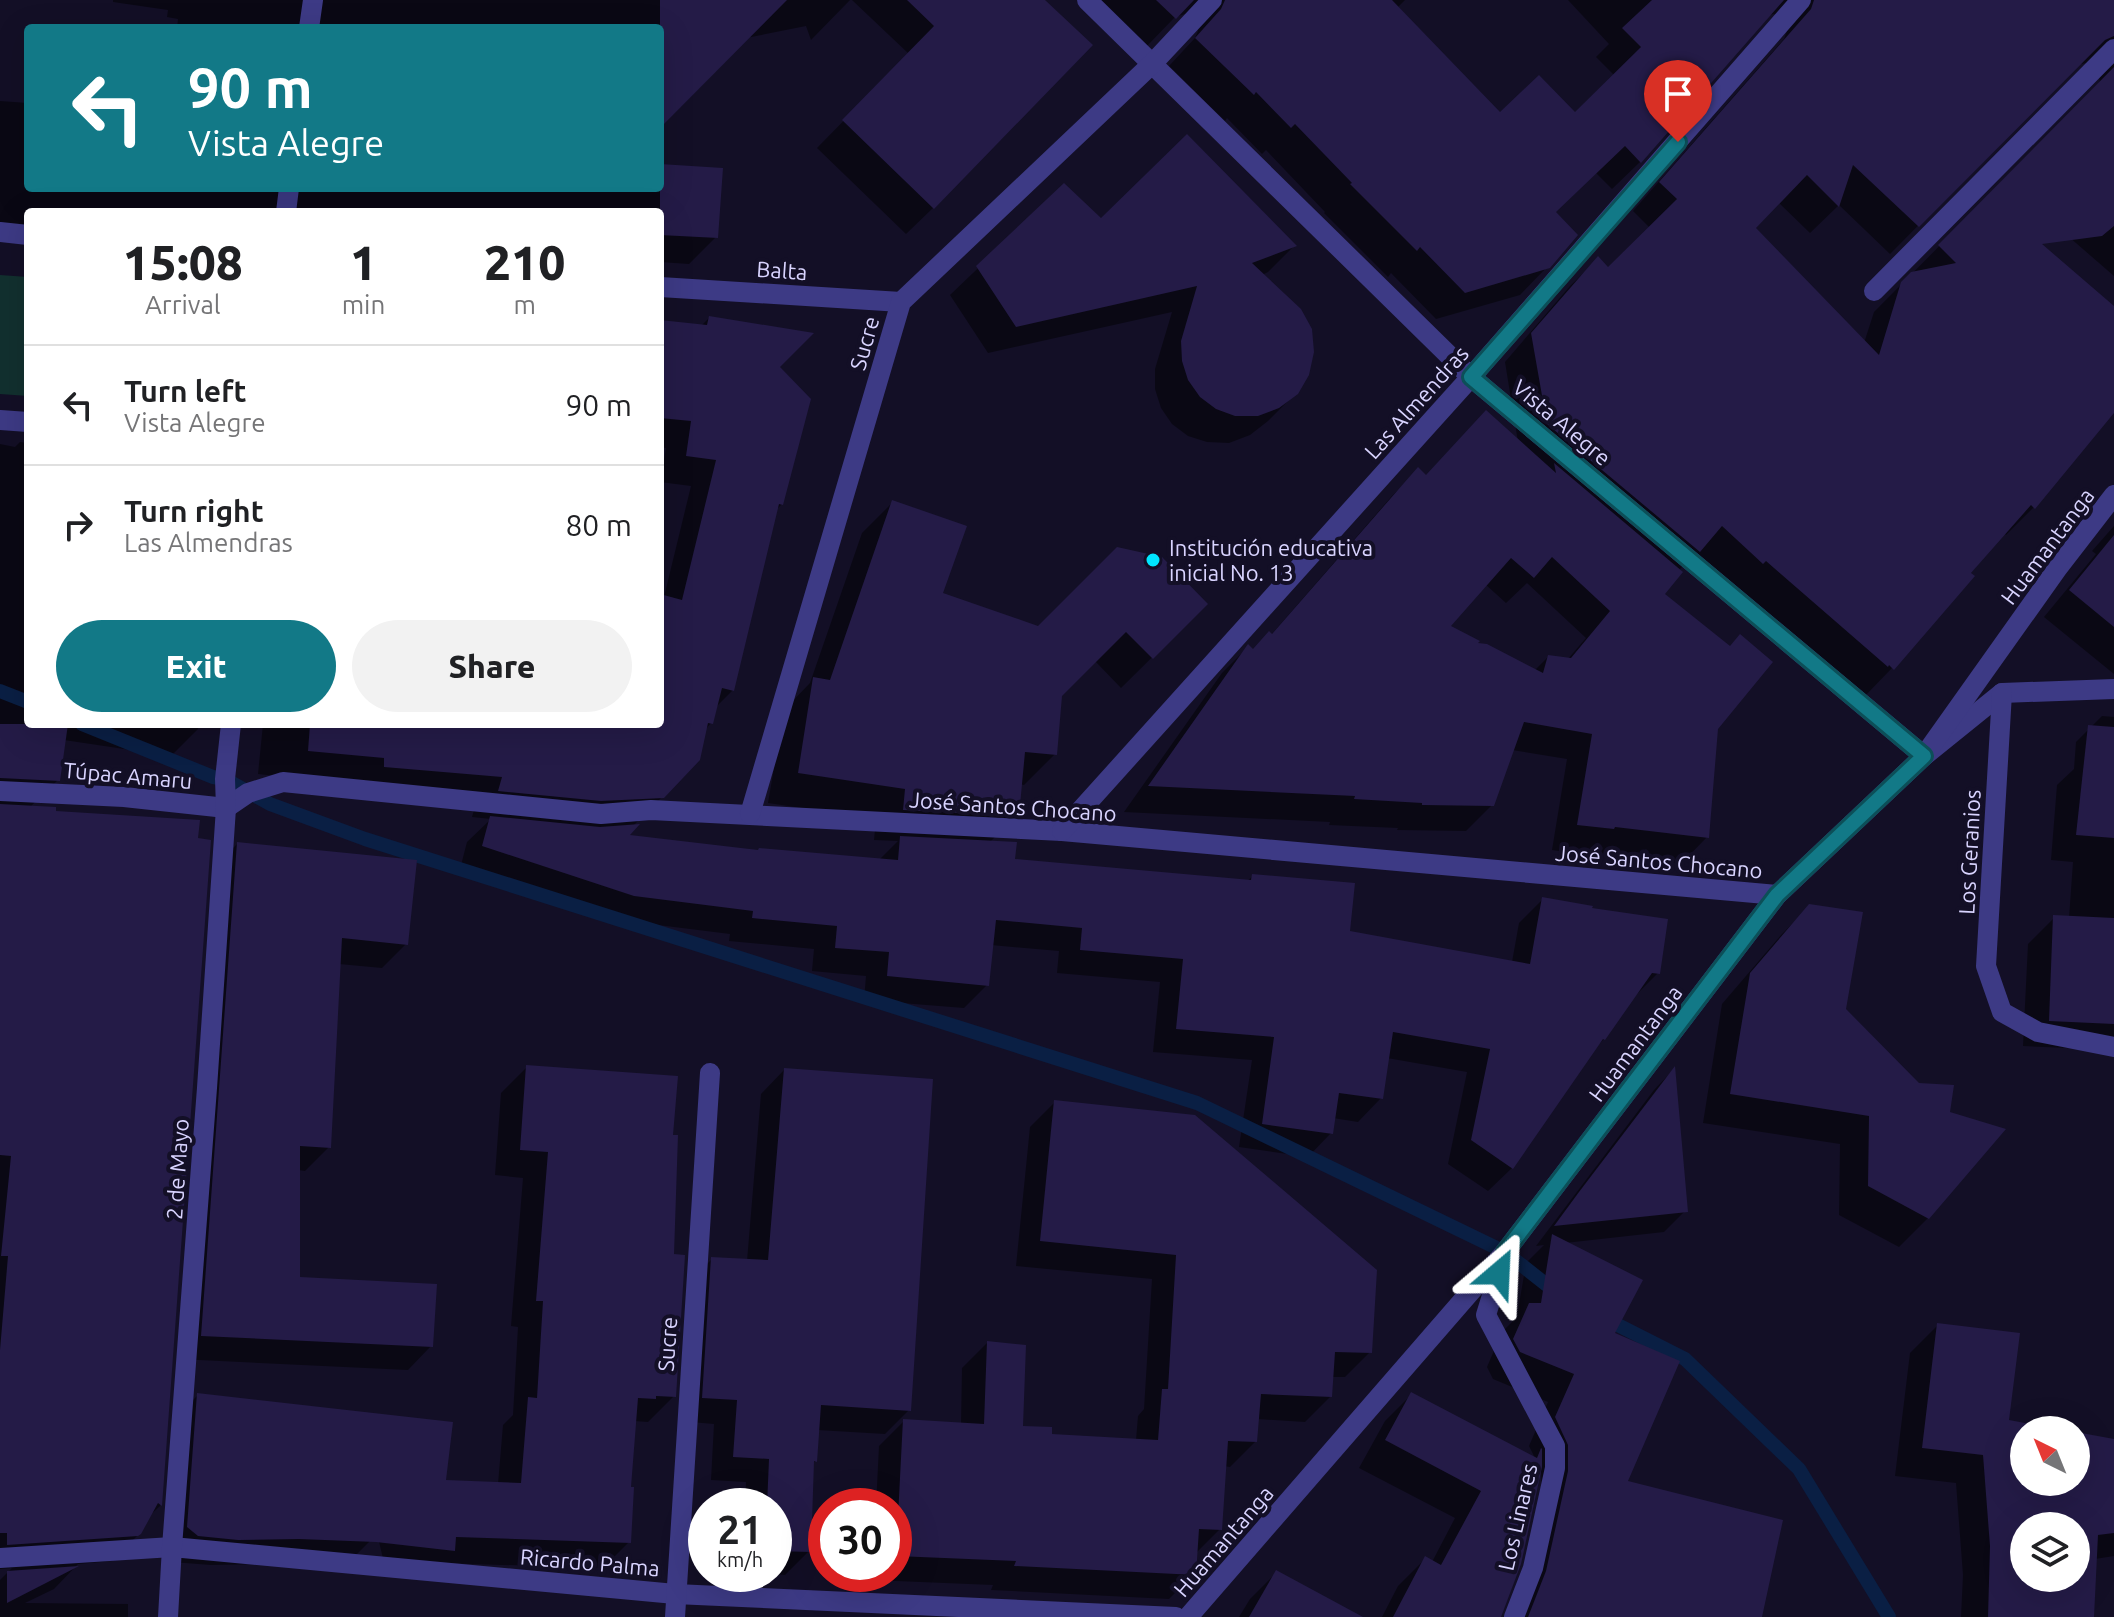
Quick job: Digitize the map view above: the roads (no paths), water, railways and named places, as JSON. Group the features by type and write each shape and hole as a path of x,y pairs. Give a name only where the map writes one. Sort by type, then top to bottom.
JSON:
{"street":[{"path":"310,24 313,0"},
{"name":"Vista Alegre","path":"1087,0 1471,377 1924,756"},
{"name":"Sucre","path":"750,814 901,302 1153,63 1212,0"},
{"name":"Las Almendras","path":"1062,831 1471,377 1801,0"},
{"path":"1874,291 2114,49"},
{"path":"0,232 24,235"},
{"name":"Balta","path":"664,287 901,302"},
{"path":"0,420 24,422"},
{"name":"Huamantanga","path":"1188,1617 1505,1252 1777,895 1924,756 2057,569 2114,495"},
{"path":"1924,756 2002,693 2114,689"},
{"name":"Los Geranios","path":"2002,693 1986,966 2002,1012 2038,1032 2114,1047"},
{"name":"2 de Mayo","path":"168,1617 231,728"},
{"name":"José Santos Chocano","path":"226,808 248,793 283,782 601,814 651,810 1062,831 1777,895"},
{"name":"Túpac Amaru","path":"0,791 124,797 226,808"},
{"name":"Sucre","path":"675,1617 710,1073"},
{"name":"Los Linares","path":"1505,1252 1486,1315 1555,1446 1555,1468 1533,1568 1514,1617"},
{"name":"Ricardo Palma","path":"0,1558 172,1547 675,1594 1176,1617"}],"waterway":[{"path":"0,691 24,700"},
{"path":"92,728 213,777 225,779 270,804 365,839 1197,1103 1505,1252 1557,1293"},
{"path":"1604,1318 1685,1359 1799,1469 1889,1617"}],"place":[{"name":"Institución educativa inicial No. 13","path":"1153,560"}]}
